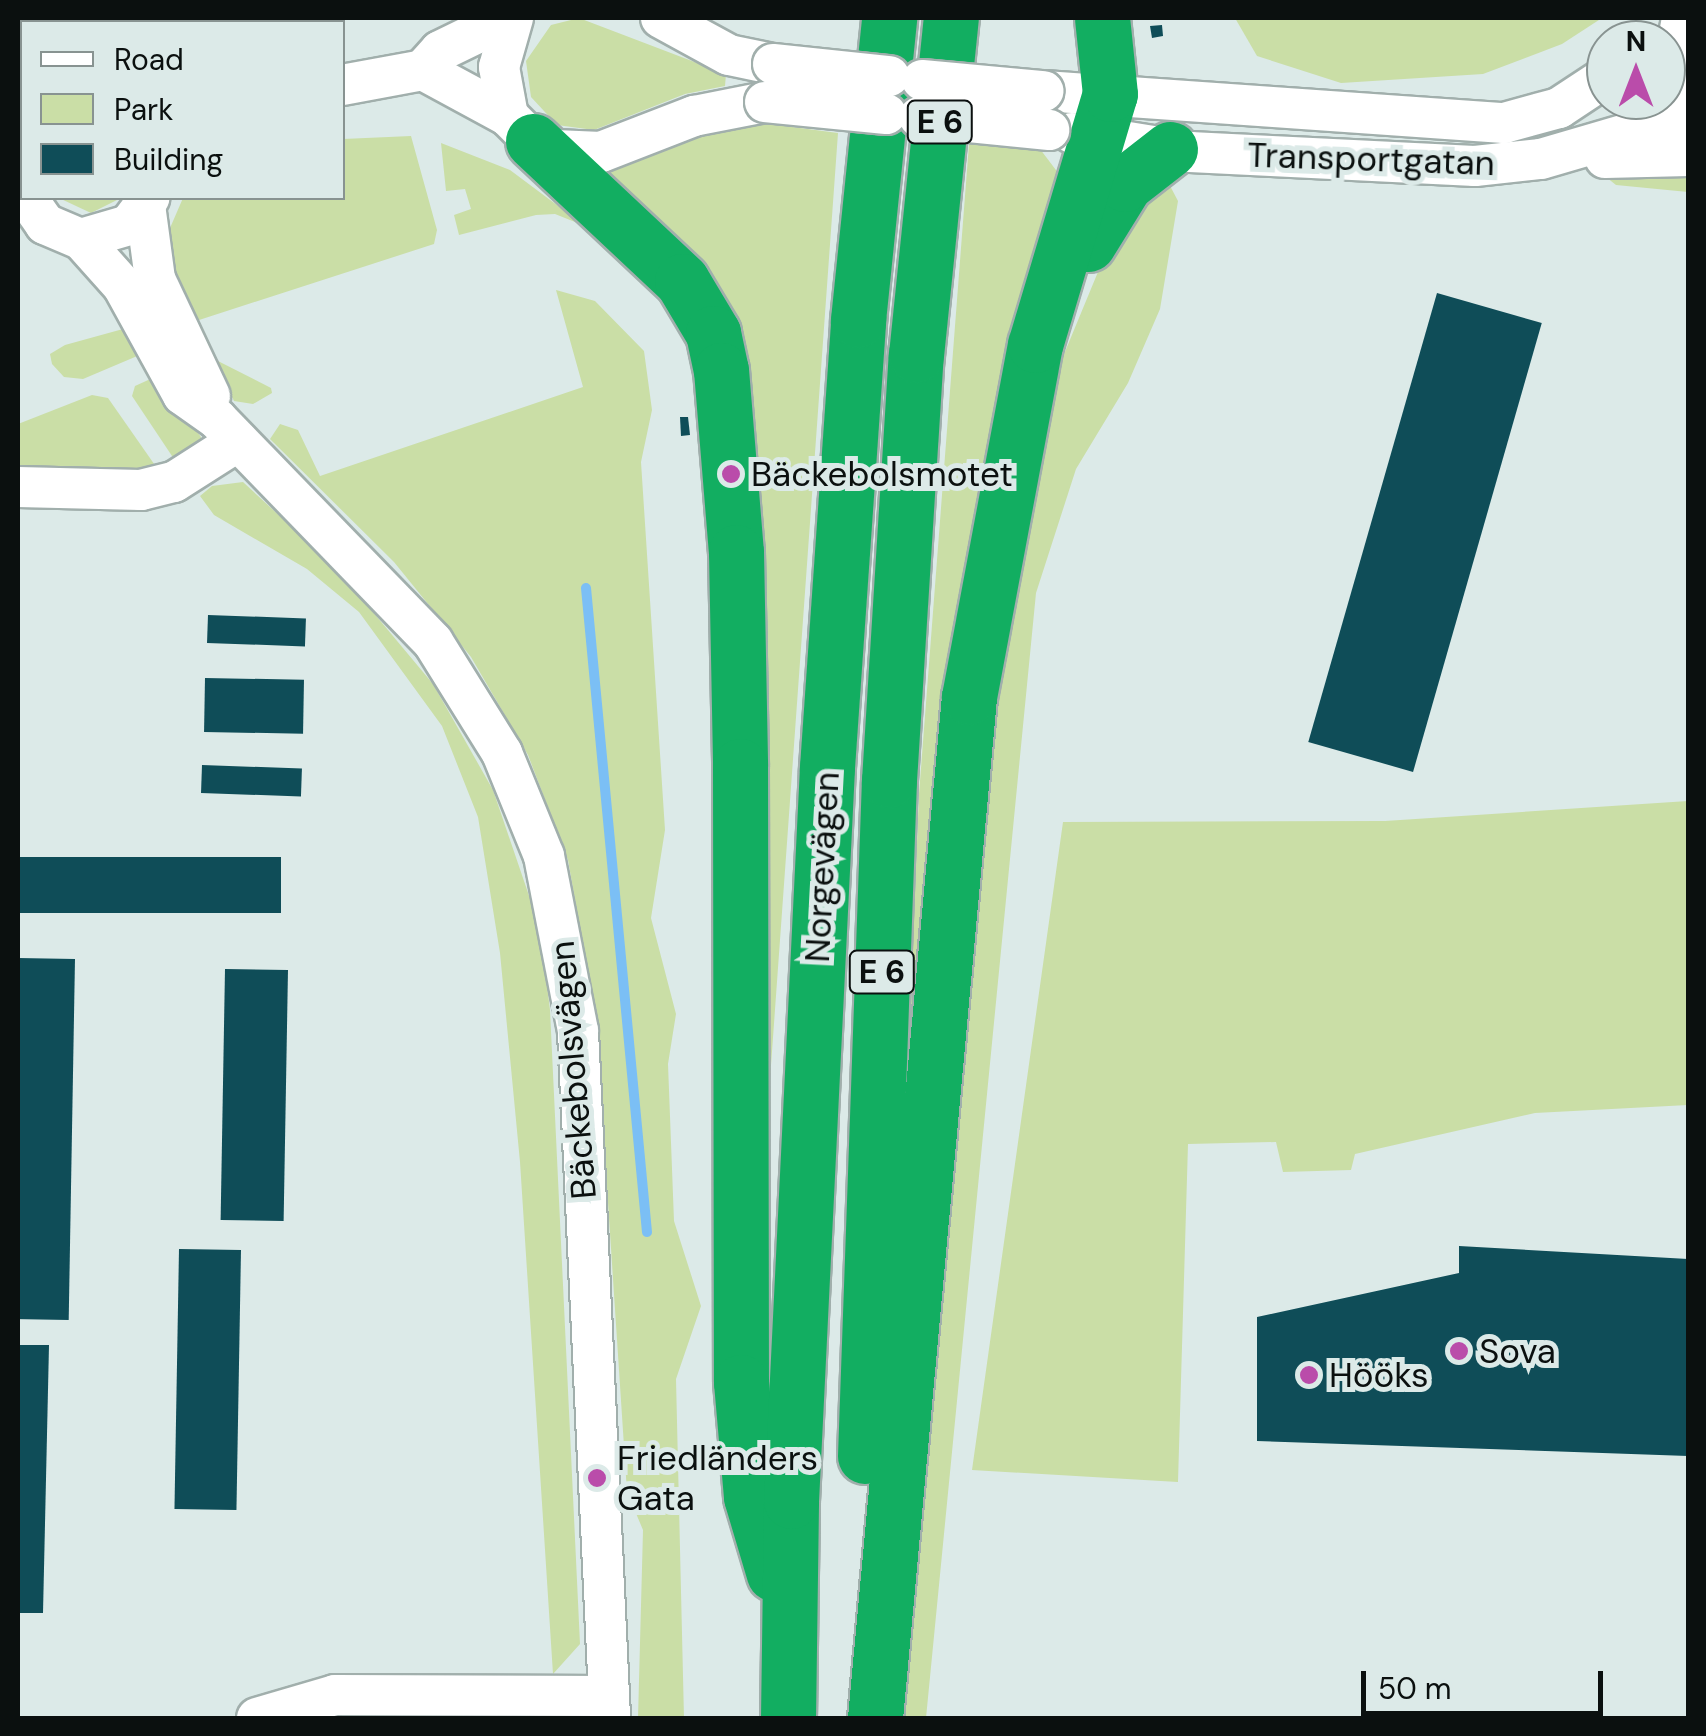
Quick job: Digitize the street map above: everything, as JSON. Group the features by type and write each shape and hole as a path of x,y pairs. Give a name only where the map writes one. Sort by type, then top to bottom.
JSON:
{"highway":[{"name":"Norgevägen","path":"788,1718 826,767 858,320 889,18"},
{"name":"Norgevägen","path":"856,1718 890,780 916,355 951,18"},
{"path":"874,1718 950,859 969,697 1076,113 1102,18"},
{"path":"520,129 682,281 713,333 721,370 736,552 741,1382 750,1497 790,1628"},
{"path":"1024,399 1095,226 1125,184 1170,149"}],"street":[{"path":"345,84 423,70 440,51 511,18"},
{"path":"511,18 499,67 520,129"},
{"path":"661,18 729,55 769,83"},
{"path":"1680,18 1676,46 1688,82"},
{"path":"423,70 554,150 601,152 769,83 1076,113"},
{"name":"Transportgatan","path":"1076,113 1504,123 1560,108 1586,90"},
{"name":"Transportgatan","path":"1076,113 1170,149 1475,166 1542,159 1688,116"},
{"path":"1542,159 1688,156"},
{"name":"Bäckebolsvägen","path":"27,200 46,224 82,239 124,286 183,395 227,430 433,642 502,752 544,856 578,1031 609,1707"},
{"path":"82,239 118,231 147,201"},
{"name":"Bäckebolsvägen","path":"147,201 155,278 227,430"},
{"path":"18,487 142,490 174,482 227,430"},
{"path":"257,1718 335,1695 609,1707"}],"green space":[{"path":"579,18 726,74 725,86 685,94 594,130 557,125 531,97 526,61 551,25"},
{"path":"1235,18 1602,18 1586,20 1586,28 1562,44 1483,74 1341,83 1257,56"},
{"path":"755,122 838,133 767,1121 764,589 744,346 717,285 700,265 598,174 686,138"},
{"path":"411,136 437,230 434,244 196,321 183,301 167,235 182,200 345,200 345,139"},
{"path":"441,143 510,170 585,226 555,214 536,215 459,235 454,215 471,209 465,189 446,191"},
{"path":"969,144 1040,149 1062,178 992,426 954,670 905,1134 919,794"},
{"path":"1688,169 1688,192 1616,185 1606,177"},
{"path":"1168,182 1178,201 1160,309 1128,383 1076,469 1036,593 926,1718 905,1718 911,1634 902,1629 987,694 1062,359 1124,209"},
{"path":"63,200 117,200 91,213"},
{"path":"556,290 595,301 644,351 652,410 641,462 665,830 651,918 676,1014 668,1064 674,1221 701,1306 676,1379 684,1718 638,1718 643,1530 627,1492 596,1020 568,860 528,755 471,657 394,562 270,439 280,424 298,430 320,476 583,387"},
{"path":"123,329 142,354 83,379 64,377 52,364 50,354 65,345"},
{"path":"212,358 271,388 272,393 253,404 234,401"},
{"path":"157,376 201,437 201,445 178,465 132,396 135,386"},
{"path":"92,395 108,398 159,471 18,474 18,424"},
{"path":"243,482 337,569 433,684 493,790 540,928 550,1010 580,1644 553,1674 520,1162 500,953 478,817 442,726 359,612 307,569 214,515 200,496 212,486"},
{"path":"1688,801 1688,1105 1535,1113 1355,1154 1351,1170 1283,1172 1276,1142 1188,1144 1178,1482 972,1470 1063,822 1385,821"}],"building":[{"path":"232,18 318,18 270,20 226,20"},
{"path":"1162,25 1163,36 1152,38 1150,26"},
{"path":"1437,293 1542,323 1413,772 1308,742"},
{"path":"680,417 688,417 690,435 681,436"},
{"path":"208,615 306,618 305,646 207,643"},
{"path":"205,678 304,680 303,734 204,732"},
{"path":"202,765 302,768 301,796 201,793"},
{"path":"18,857 281,857 281,913 18,913"},
{"path":"18,958 75,959 69,1320 18,1319"},
{"path":"225,969 288,970 284,1221 221,1220"},
{"path":"1459,1246 1688,1259 1688,1456 1257,1441 1257,1317 1459,1273"},
{"path":"179,1249 241,1250 236,1510 174,1509"},
{"path":"18,1345 49,1345 43,1613 18,1613"}],"waterway":[{"path":"586,588 647,1232"}],"place":[{"name":"Bäckebolsmotet","path":"731,474"},
{"name":"Sova","path":"1459,1351"},
{"name":"Hööks","path":"1309,1375"},
{"name":"Friedländers Gata","path":"597,1478"}]}
